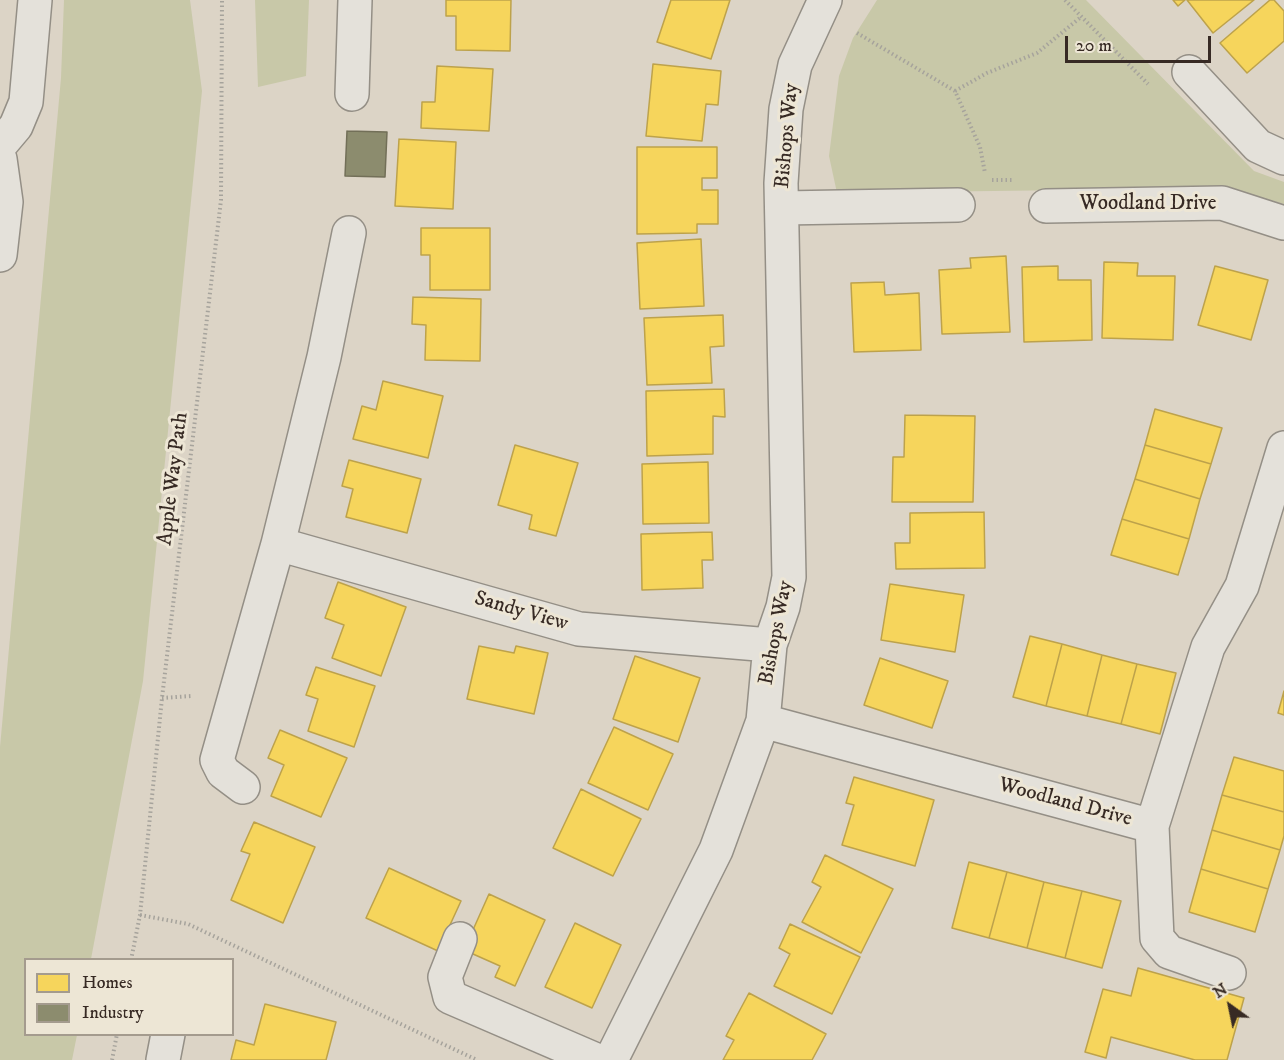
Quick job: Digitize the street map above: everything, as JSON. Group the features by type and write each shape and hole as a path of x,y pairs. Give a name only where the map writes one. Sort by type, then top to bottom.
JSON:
{"street":[{"path":"0,145 16,126 26,102 35,0"},
{"path":"351,94 355,0"},
{"name":"Bishops Way","path":"610,1060 716,850 763,721 770,645 783,607 789,577 782,208 786,109 795,65 822,6"},
{"path":"1189,72 1258,146 1284,158"},
{"path":"0,159 6,202 0,255"},
{"name":"Woodland Drive","path":"1046,206 1222,203 1284,223"},
{"name":"Bishops Way","path":"782,208 958,205"},
{"path":"243,787 223,772 217,760 278,544 324,357 349,233"},
{"name":"Woodland Drive","path":"763,721 1152,826 1208,647 1242,586 1284,448"},
{"name":"Sandy View","path":"278,544 579,629 770,645"},
{"path":"1152,826 1156,938 1169,952 1229,973"},
{"path":"460,939 445,977 450,997 596,1060"},
{"path":"163,1060 168,1036"}],"path":[{"name":"Apple Way Path","path":"131,958 140,915 162,698 220,200 222,0"},
{"path":"822,6 955,91 980,147 986,180"},
{"path":"955,91 987,73 1037,53 1081,17"},
{"path":"140,915 188,924 477,1060"},
{"path":"111,1060 117,1036"}],"green space":[{"path":"64,0 190,0 202,91 143,681 91,958 24,958 24,1036 77,1036 72,1060 0,1060 0,747 61,78"},
{"path":"255,0 309,0 306,76 258,87"},
{"path":"877,0 1086,0 1254,171 1284,182 1284,204 1227,188 837,193 829,156 839,76 853,38"}],"building: Homes":[{"path":"446,0 511,0 510,51 456,50 456,16 446,16"},
{"path":"671,0 730,0 711,59 657,42"},
{"path":"1173,0 1185,0 1178,6"},
{"path":"1187,0 1254,0 1213,33"},
{"path":"1270,0 1274,0 1284,11 1284,41 1247,73 1220,43"},
{"path":"653,64 721,71 718,105 706,104 702,141 646,136"},
{"path":"437,66 493,69 489,131 421,128 422,102 435,102"},
{"path":"399,139 456,142 453,209 395,206"},
{"path":"637,147 717,147 717,178 702,178 702,190 718,190 718,224 697,224 697,233 637,234"},
{"path":"421,228 490,228 490,290 430,290 430,255 421,255"},
{"path":"701,239 704,306 640,309 637,243"},
{"path":"1006,256 1010,332 942,334 939,270 971,268 970,258"},
{"path":"1104,262 1138,263 1137,276 1175,276 1173,340 1102,338"},
{"path":"1058,266 1058,280 1091,280 1092,340 1024,342 1022,267"},
{"path":"1215,266 1268,280 1251,340 1198,325"},
{"path":"884,282 885,295 919,293 921,350 854,352 851,283"},
{"path":"413,297 481,299 480,361 425,360 426,325 412,324"},
{"path":"723,315 724,346 710,347 712,383 647,385 644,318"},
{"path":"383,381 443,396 428,458 353,439 362,406 376,410"},
{"path":"724,389 725,417 713,416 713,454 647,456 646,391"},
{"path":"1155,409 1222,428 1211,464 1145,445"},
{"path":"905,415 975,416 973,502 892,502 893,457 904,457"},
{"path":"515,445 578,463 556,536 529,529 532,515 498,505"},
{"path":"1145,445 1211,464 1200,499 1135,479"},
{"path":"349,460 421,479 407,533 346,517 353,489 342,486"},
{"path":"708,462 709,523 643,524 642,464"},
{"path":"1135,479 1200,499 1189,539 1122,519"},
{"path":"984,512 985,568 896,569 895,543 910,543 910,513"},
{"path":"1122,519 1189,539 1178,575 1111,555"},
{"path":"712,532 713,560 702,560 703,588 642,590 641,534"},
{"path":"338,582 406,607 381,676 332,658 344,625 325,618"},
{"path":"890,584 964,595 955,652 881,640"},
{"path":"1030,636 1062,644 1046,706 1013,697"},
{"path":"1062,644 1102,655 1087,716 1046,706"},
{"path":"479,646 514,653 516,646 548,653 534,714 467,699"},
{"path":"1102,655 1137,664 1121,724 1087,716"},
{"path":"635,656 700,678 678,742 613,719"},
{"path":"880,658 948,681 932,728 864,705"},
{"path":"1137,664 1176,673 1160,734 1121,724"},
{"path":"316,667 375,686 354,747 308,731 318,699 306,695"},
{"path":"1284,691 1284,715 1278,713"},
{"path":"614,727 673,754 648,810 588,783"},
{"path":"280,730 347,758 321,817 271,796 284,765 268,758"},
{"path":"1234,757 1284,771 1284,812 1222,795"},
{"path":"854,777 934,800 915,866 842,845 854,805 846,803"},
{"path":"581,789 641,819 613,876 553,848"},
{"path":"1222,795 1284,812 1284,836 1280,850 1212,830"},
{"path":"254,822 315,847 283,923 231,900 250,854 241,851"},
{"path":"1212,830 1280,850 1268,889 1201,869"},
{"path":"825,855 893,889 861,953 802,922 821,887 812,882"},
{"path":"969,862 1007,872 989,938 952,928"},
{"path":"389,868 461,901 438,951 366,918"},
{"path":"1201,869 1268,889 1255,932 1189,912"},
{"path":"1007,872 1044,882 1027,948 989,938"},
{"path":"1044,882 1082,891 1065,958 1027,948"},
{"path":"1082,891 1121,901 1102,968 1065,958"},
{"path":"489,894 545,920 515,986 495,977 500,966 464,950"},
{"path":"575,923 621,945 592,1008 545,987"},
{"path":"790,924 860,957 832,1014 774,986 790,954 779,948"},
{"path":"1138,968 1244,998 1227,1060 1195,1060 1111,1037 1106,1058 1085,1052 1103,989 1131,996"},
{"path":"749,993 826,1034 812,1060 723,1060 734,1040 726,1036"},
{"path":"265,1004 336,1022 326,1060 231,1060 236,1040 254,1045"}],"building: Industry":[{"path":"347,131 387,132 385,177 345,176"}]}
